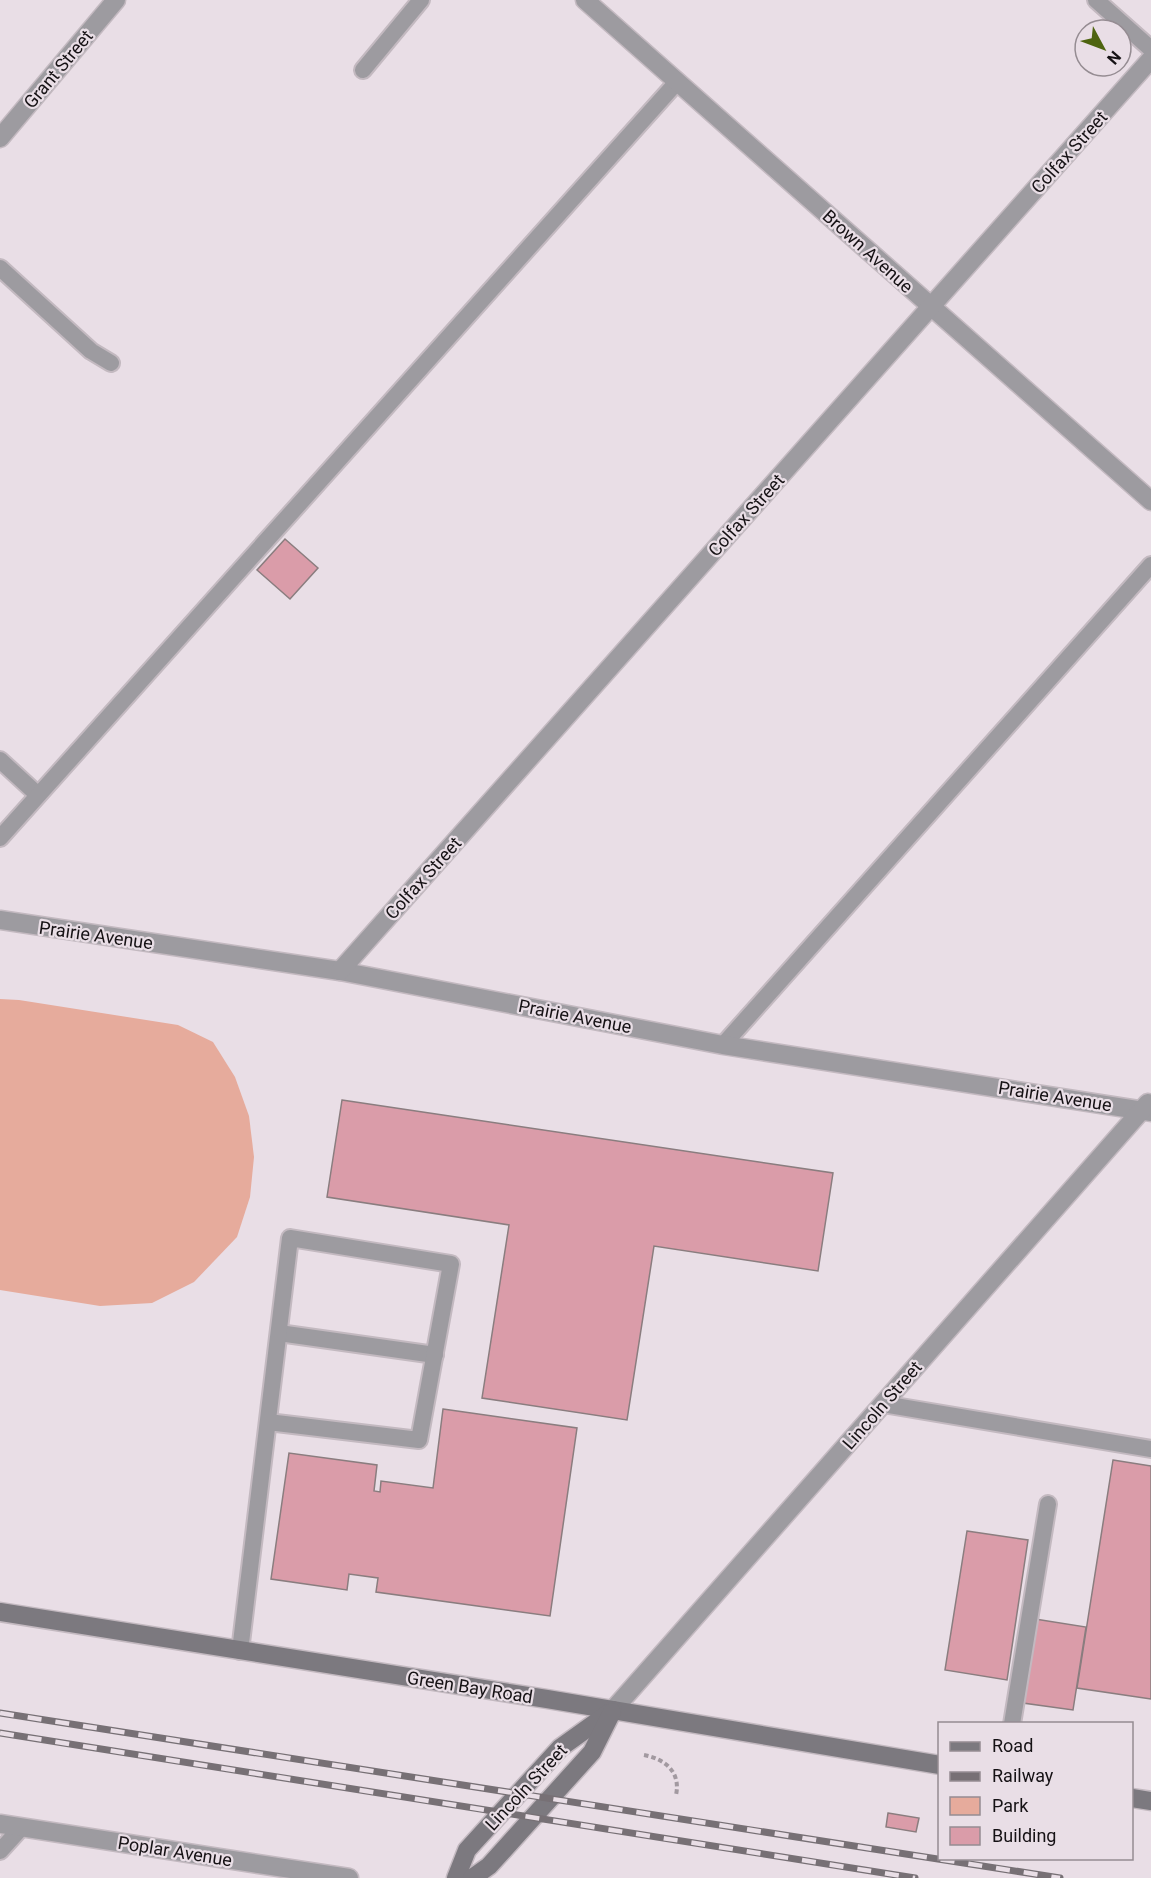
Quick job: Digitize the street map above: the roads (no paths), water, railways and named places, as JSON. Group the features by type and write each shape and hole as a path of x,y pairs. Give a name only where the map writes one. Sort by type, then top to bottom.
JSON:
{"main road":[{"name":"Green Bay Road","path":"0,1612 613,1710 938,1765"},
{"name":"Lincoln Street","path":"456,1878 467,1850 560,1748 613,1710"},
{"name":"Lincoln Street","path":"472,1878 489,1866 592,1752 613,1710"},
{"path":"1133,1798 1151,1801"}],"street":[{"name":"Grant Street","path":"0,138 116,0"},
{"name":"Brown Avenue","path":"585,0 1151,501"},
{"name":"Colfax Street","path":"340,970 1151,59"},
{"name":"Prairie Avenue","path":"0,920 340,970 723,1045 1148,1107"},
{"name":"Lincoln Street","path":"613,1710 1148,1107"},
{"name":"Poplar Avenue","path":"0,1824 350,1878"}],"lane":[{"path":"363,70 420,0"},
{"path":"1096,0 1151,49"},
{"path":"0,838 677,81"},
{"path":"0,268 91,351 111,363"},
{"path":"723,1045 1151,565"},
{"path":"0,760 38,795"},
{"path":"240,1651 290,1238 451,1264 419,1440 268,1422"},
{"path":"279,1333 435,1355"},
{"path":"883,1404 1151,1449"},
{"path":"1012,1722 1048,1504"},
{"path":"0,1851 21,1828"}],"railway":[{"path":"0,1713 938,1859"},
{"path":"0,1733 915,1878"},
{"path":"944,1860 1060,1878"}]}
